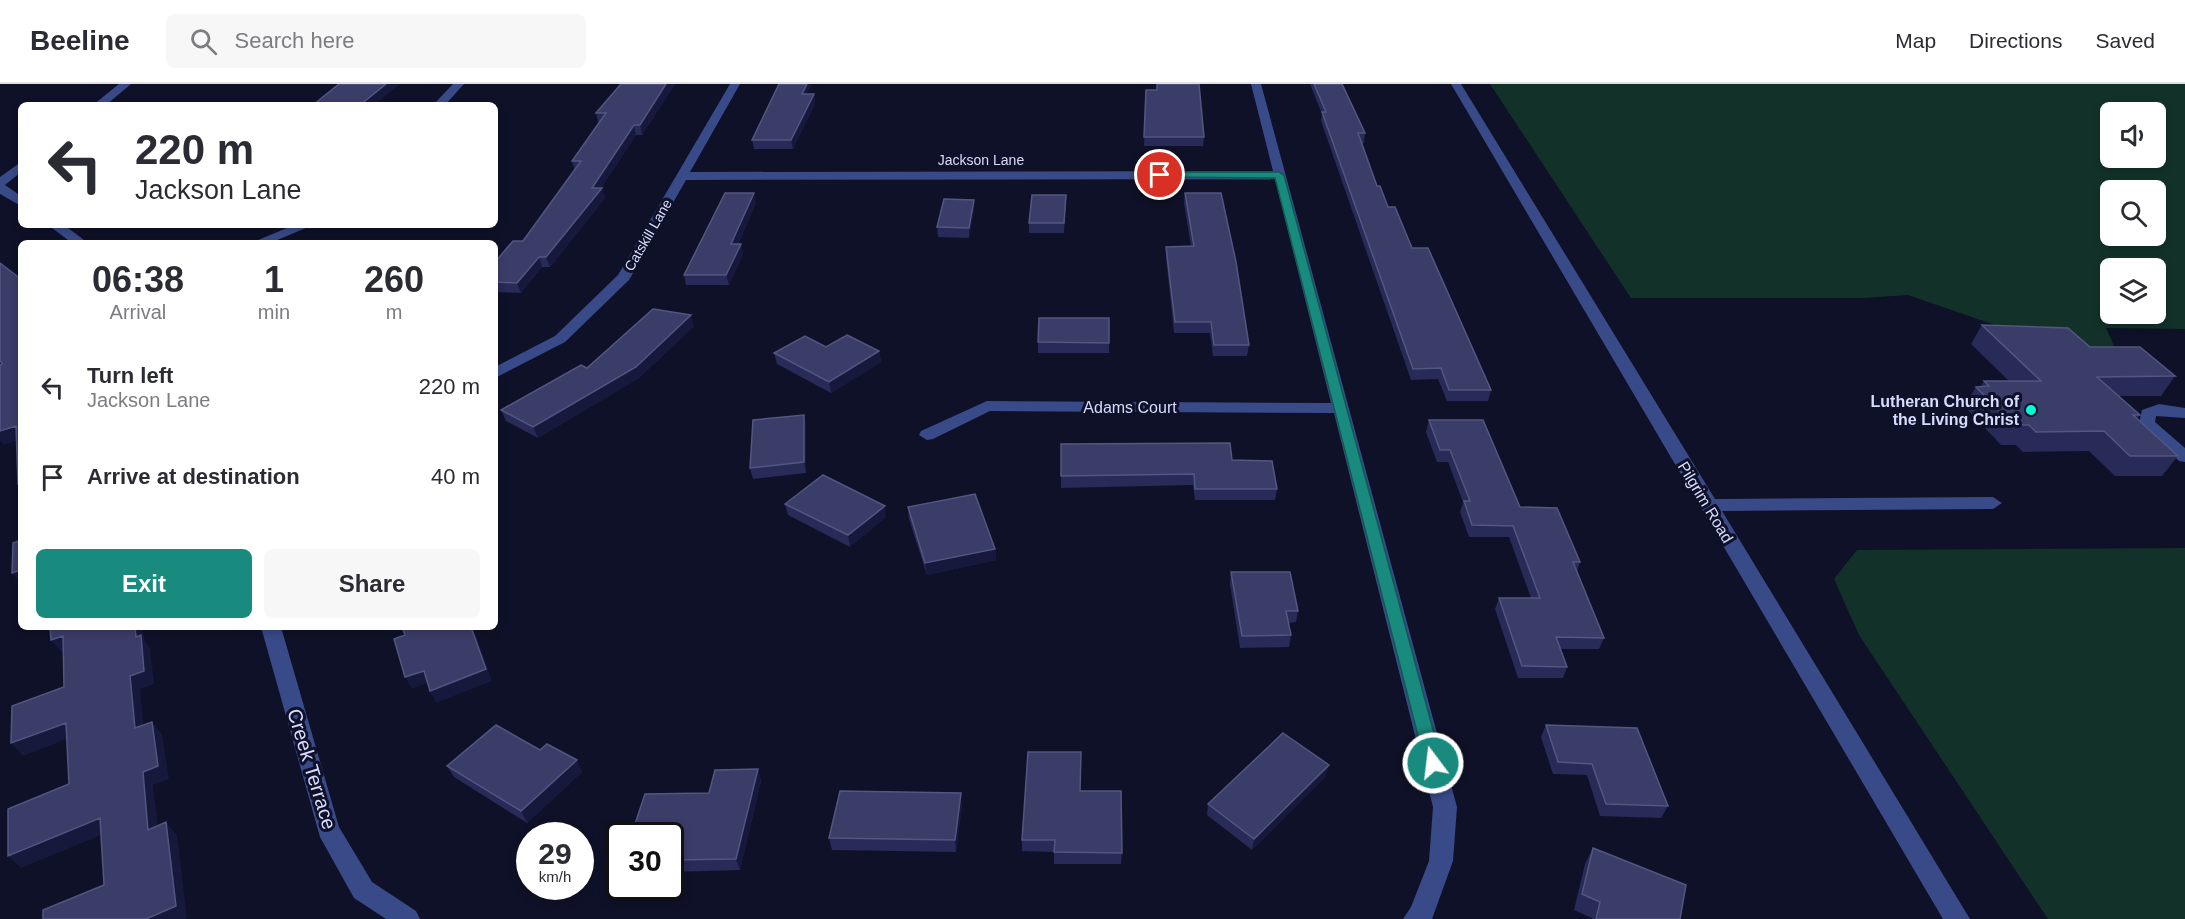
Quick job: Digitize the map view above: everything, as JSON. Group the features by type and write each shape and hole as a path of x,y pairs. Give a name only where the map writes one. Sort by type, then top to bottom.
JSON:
{"street":[{"path":"103,102 126,84"},
{"path":"441,102 459,84"},
{"name":"Catskill Lane","path":"498,371 560,339 624,277 735,84"},
{"path":"1256,84 1445,807 1441,861 1421,915 1416,919"},
{"name":"Pilgrim Road","path":"1456,84 1957,919"},
{"path":"0,183 18,168"},
{"name":"Jackson Lane","path":"682,176 1279,175"},
{"path":"0,188 18,200"},
{"path":"60,228 77,240"},
{"path":"266,240 298,228"},
{"name":"Adams Court","path":"927,435 987,406 1340,408"},
{"path":"2185,413 2159,409 2148,412 2147,423 2185,457"},
{"path":"1708,505 1994,503"},
{"name":"Creek Terrace","path":"271,630 328,830 363,890 407,919"}],"green space":[{"path":"1490,84 2185,84 2185,329 2106,328 2115,348 2101,352 2018,333 1908,295 1863,298 1631,298"},
{"path":"2185,548 2185,919 2048,919 1859,635 1834,579 1857,550"}],"building":[{"path":"339,84 386,84 364,102 317,102"},
{"path":"621,84 666,84 640,125 634,125 592,188 602,188 546,257 539,257 517,283 498,282 498,258 513,241 523,241 581,161 572,161 606,113 596,113"},
{"path":"779,84 807,84 802,94 814,94 791,140 752,140"},
{"path":"1157,84 1199,84 1204,137 1144,137 1146,90 1157,90"},
{"path":"1314,84 1342,84 1365,133 1358,133 1377,186 1380,186 1388,207 1395,207 1412,248 1428,248 1491,390 1449,390 1441,368 1413,369 1322,112 1326,112"},
{"path":"725,193 754,193 731,244 741,244 726,275 684,275"},
{"path":"1185,193 1221,193 1236,262 1249,345 1214,345 1211,322 1175,322 1166,247 1194,246"},
{"path":"1032,195 1066,195 1064,223 1029,223"},
{"path":"944,199 974,200 969,228 937,227"},
{"path":"0,263 18,277 18,484 16,426 0,431 0,365 2,364 0,360"},
{"path":"653,309 691,315 636,367 533,427 501,410 581,365 587,368"},
{"path":"1039,318 1109,318 1109,343 1038,342"},
{"path":"1982,325 2068,328 2090,347 2140,347 2175,376 2097,377 2140,415 2133,415 2178,456 2130,456 2104,431 2036,432 2029,425 2013,425 1976,387 1989,386 1984,381 2041,381"},
{"path":"847,335 879,351 829,382 774,353 805,336 826,347"},
{"path":"804,415 804,462 750,468 753,420"},
{"path":"1429,420 1483,420 1520,507 1557,508 1580,562 1573,562 1604,638 1556,637 1567,667 1522,666 1499,598 1540,598 1513,526 1472,525 1464,501 1470,501 1450,450 1440,450"},
{"path":"1230,443 1232,460 1272,461 1277,489 1195,489 1194,474 1061,476 1061,444"},
{"path":"823,475 885,506 848,535 785,504"},
{"path":"975,494 995,549 925,563 908,507"},
{"path":"18,541 18,571 12,573 13,543"},
{"path":"1231,572 1290,572 1298,611 1286,611 1291,635 1242,636"},
{"path":"50,630 135,630 136,637 141,635 144,671 130,676 135,728 152,722 158,766 143,772 148,830 166,822 176,906 146,919 43,919 43,910 104,885 100,818 8,856 8,809 69,784 66,723 11,743 12,706 64,687 63,636 51,640"},
{"path":"403,630 472,630 486,669 430,691 424,671 405,677 394,639 405,635"},
{"path":"496,725 540,750 547,744 577,760 521,811 447,766"},
{"path":"1546,725 1637,728 1668,806 1606,804 1592,764 1558,762"},
{"path":"1283,733 1329,765 1254,839 1208,804"},
{"path":"1028,752 1081,752 1080,791 1121,791 1122,853 1054,852 1055,840 1022,840"},
{"path":"758,769 736,859 684,860 684,822 636,822 645,794 709,793 715,770"},
{"path":"840,791 961,793 955,840 829,838"},
{"path":"1593,848 1686,885 1680,919 1596,919 1600,902 1582,894"}],"place":[{"name":"Lutheran Church of the Living Christ","path":"2031,410"}],"route":[{"path":"1160,175 1279,175 1433,763"}]}
